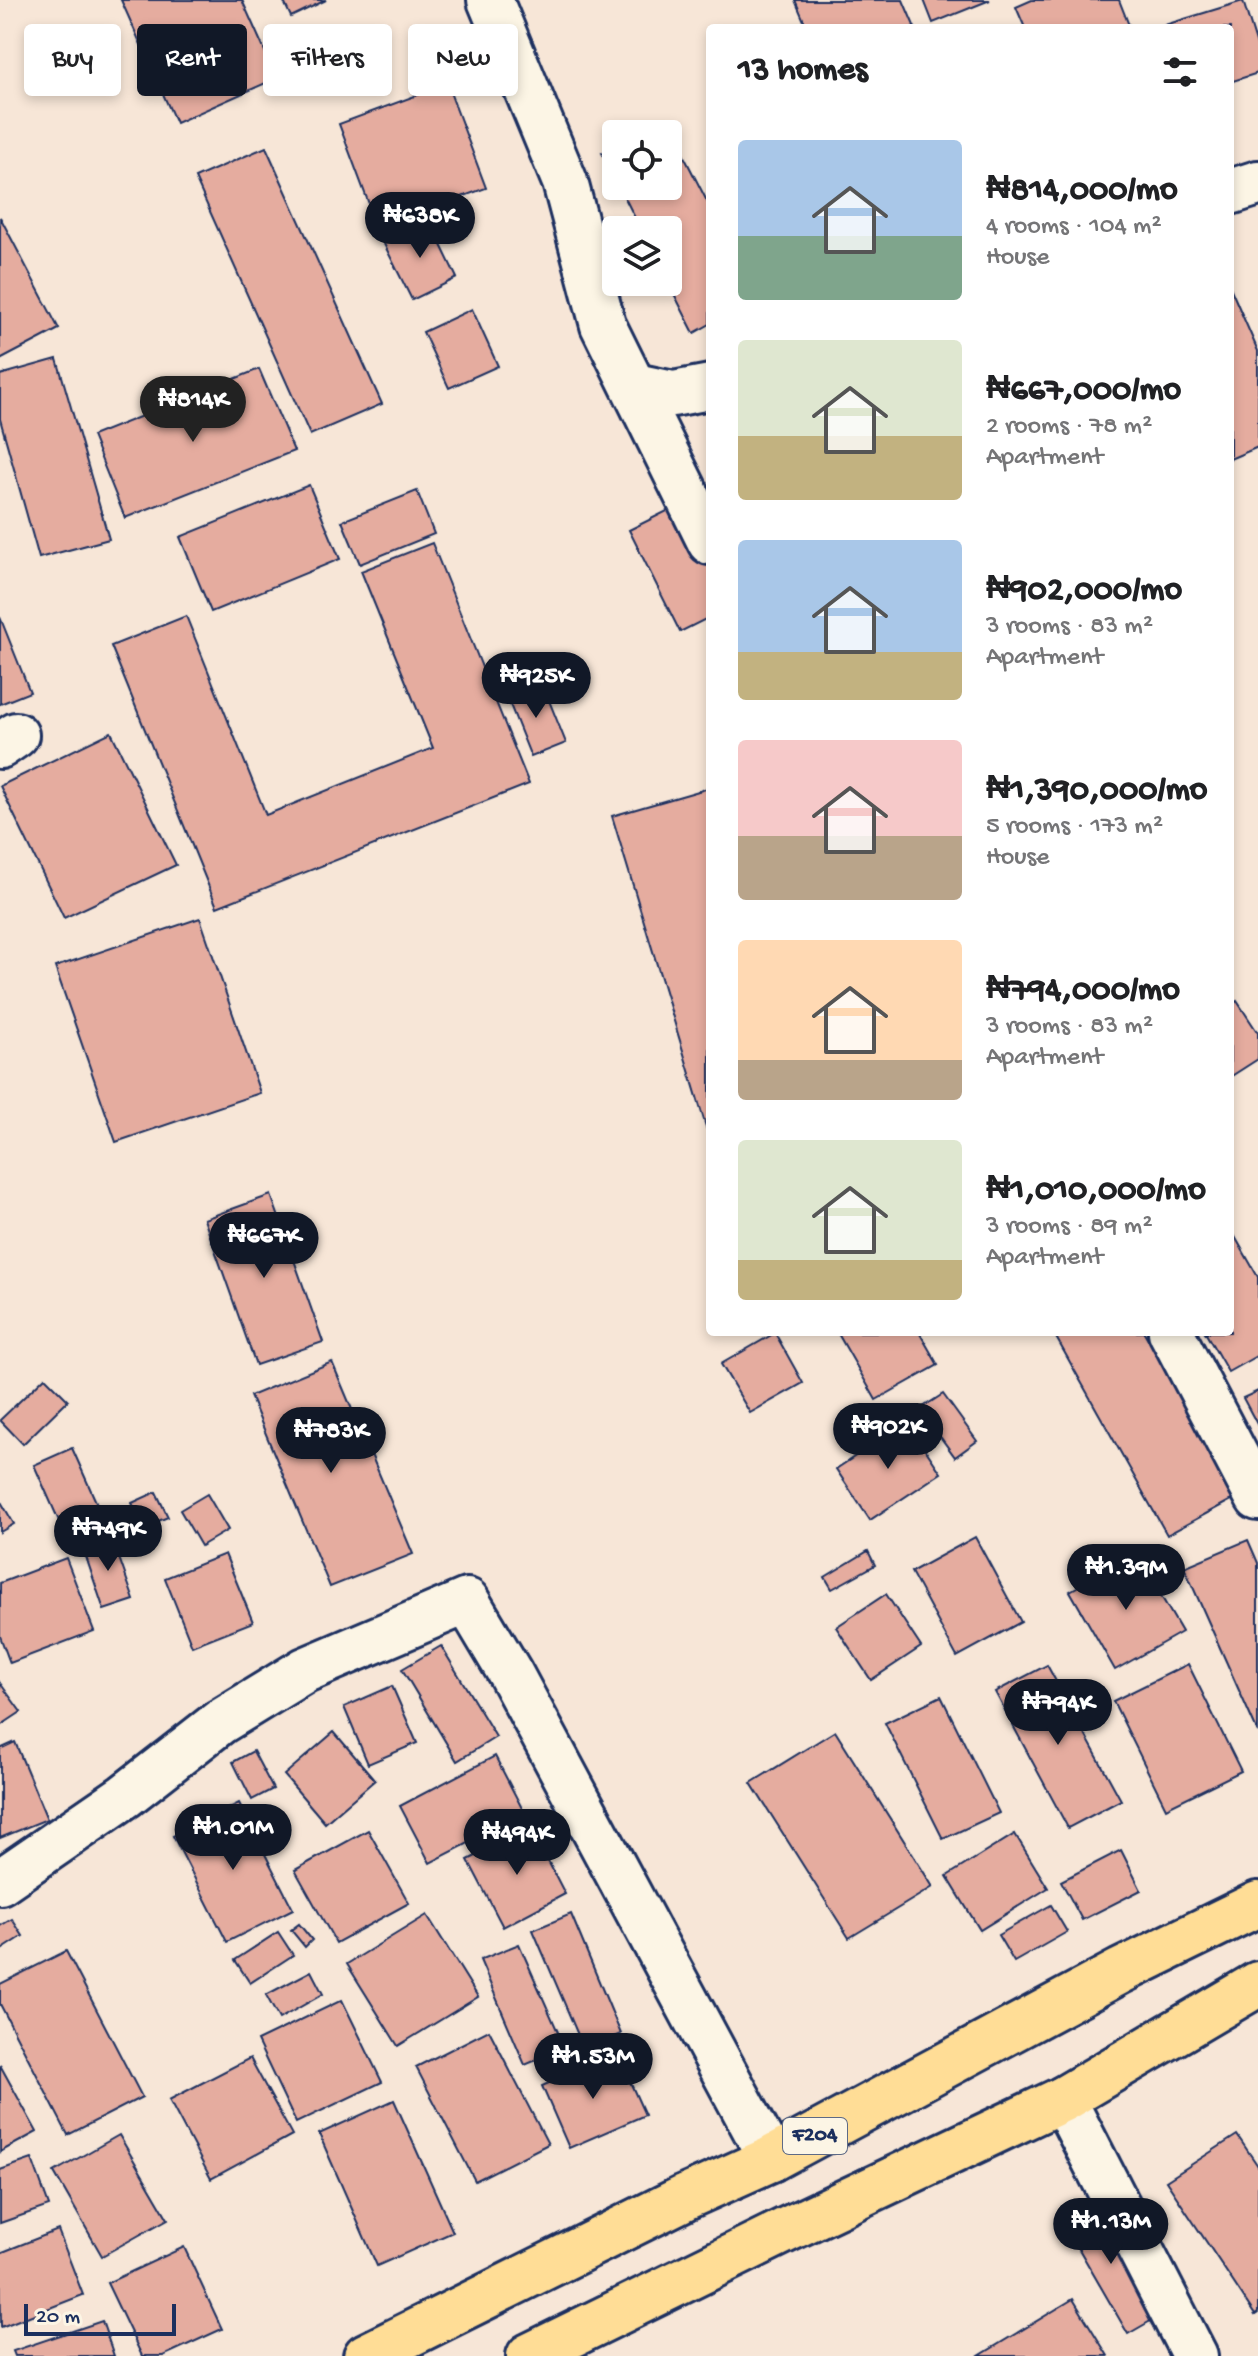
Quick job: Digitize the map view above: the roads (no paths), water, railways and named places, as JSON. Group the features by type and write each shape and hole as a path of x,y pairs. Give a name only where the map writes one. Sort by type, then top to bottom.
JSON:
{"main road":[{"name":"F204","path":"366,2356 684,2198 771,2159 1121,1971 1258,1904"},
{"path":"529,2356 1063,2099 1258,1984"}],"street":[{"path":"490,0 565,182 603,325 706,534"},
{"path":"1234,191 1258,183"},
{"path":"635,386 673,394 706,388"},
{"path":"1173,1336 1258,1498"},
{"path":"0,1882 125,1796 232,1714 305,1670 467,1601 510,1673 771,2159"},
{"path":"1063,2099 1195,2356"}]}
